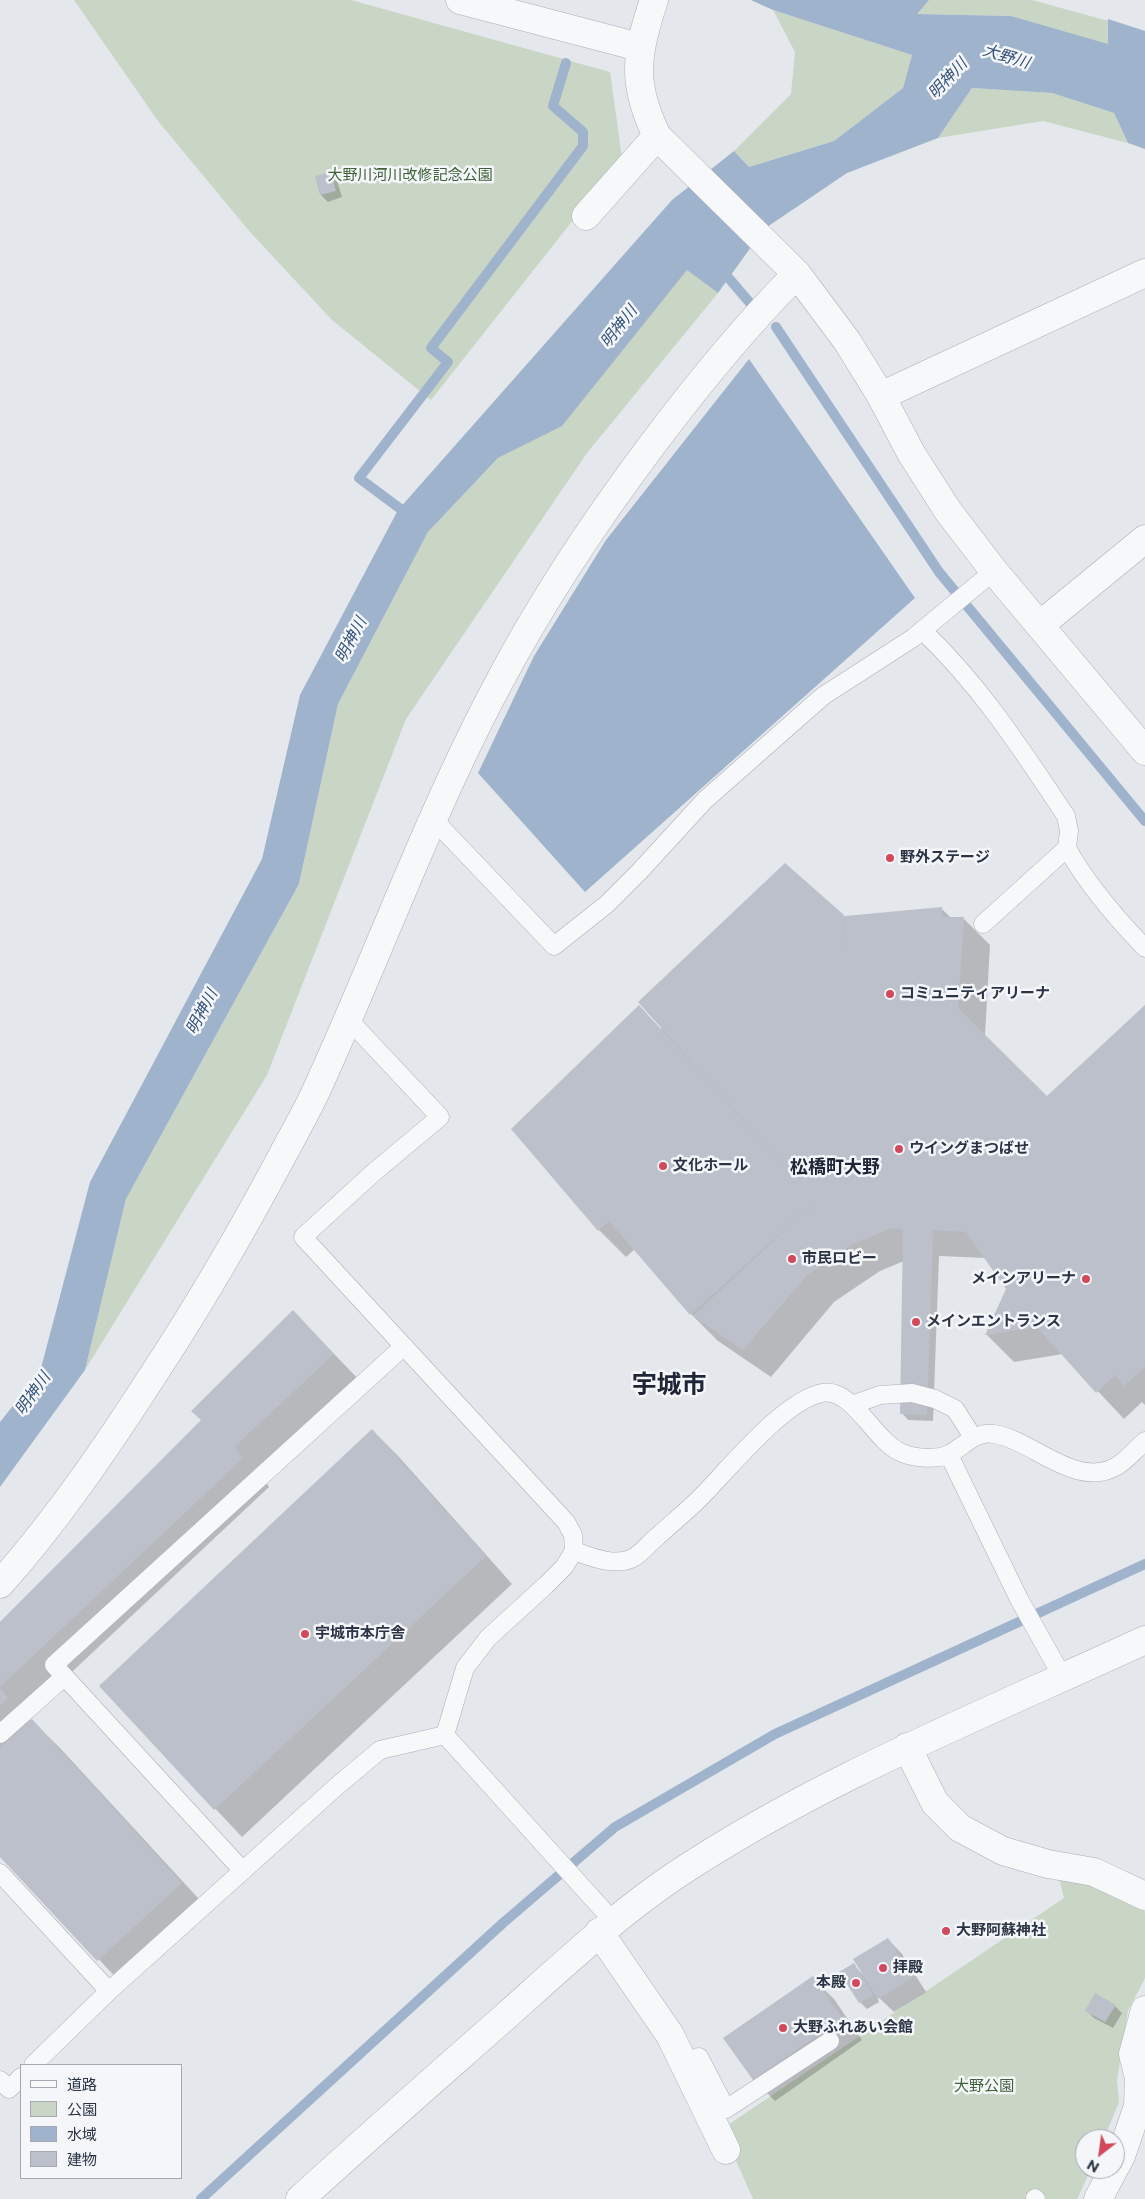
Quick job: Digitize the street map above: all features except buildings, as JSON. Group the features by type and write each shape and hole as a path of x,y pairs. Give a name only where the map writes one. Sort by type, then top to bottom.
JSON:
{"street":[{"path":"460,0 639,48"},
{"path":"654,1 639,48 638,75 647,117 664,144 792,269 848,342 881,396 911,454 948,511 986,578 1040,625 1145,751"},
{"path":"586,216 664,144"},
{"path":"0,1584 44,1531 122,1424 192,1315 254,1209 314,1094 452,776 498,684 564,572 624,483 697,385 792,269"},
{"path":"881,396 1145,273"},
{"path":"1040,625 1145,539"},
{"path":"300,2199 606,1926 672,1878 744,1832 819,1791 907,1747 1145,1640"},
{"path":"907,1747 935,1803 960,1828 1003,1851 1048,1864 1094,1872 1145,1896"},
{"path":"606,1926 670,2035 726,2150"},
{"path":"1125,2144 1138,2106 1139,2078 1133,2054 1145,2010"},
{"path":"1098,2199 1108,2179"}],"lane":[{"path":"433,819 554,946 607,904 640,872 705,800 816,703 922,630 986,578"},
{"path":"922,630 950,656 984,697 1039,775 1066,816 1069,831 1067,848 1076,865 1115,916 1145,948"},
{"path":"983,924 1067,848"},
{"path":"348,1019 440,1117 373,1173 303,1237 566,1522 573,1535 574,1551 564,1566 488,1638 465,1668 445,1735"},
{"path":"243,1871 54,1665 404,1347"},
{"path":"574,1551 605,1562 632,1558 698,1500 783,1415 803,1399 823,1392 840,1394 882,1440 900,1452 926,1458 949,1455 973,1437 993,1433 1016,1441 1054,1462 1084,1471 1102,1472 1118,1466 1145,1441"},
{"path":"852,1405 880,1395 912,1393 935,1399 955,1409 973,1437"},
{"path":"949,1455 1019,1599 1063,1678"},
{"path":"0,1734 64,1677"},
{"path":"445,1735 589,1892 606,1926"},
{"path":"34,2064 109,1991 337,1786 380,1750 445,1735"},
{"path":"0,1873 109,1991"},
{"path":"684,2064 698,2057 726,2109 830,2041"},
{"path":"0,2080 8,2089 20,2078"}],"green space":[{"name":"大野川河川改修記念公園","path":"74,0 351,0 610,72 622,158 431,400 332,320 250,232 158,121"},
{"path":"883,0 1032,0 1145,31 1145,59 1011,16 916,14"},
{"path":"773,10 912,55 903,88 834,141 749,167 734,151 791,94 795,52"},
{"path":"972,88 1052,93 1114,113 1128,143 1043,121 938,138"},
{"path":"687,269 718,293 587,453 406,719 267,1075 85,1370 126,1199 299,884 338,704 428,532 498,458 562,425"},
{"name":"大野公園","path":"1059,1878 1083,1879 1144,1910 1145,1913 1145,1978 1128,2011 1117,2080 1119,2102 1108,2129 1075,2129 1075,2179 1086,2179 1077,2199 753,2199 722,2129 1064,1898"}],"water":[{"path":"751,0 929,0 917,14 1011,16 1108,44 1108,19 1145,31 1145,149 1128,143 1114,113 1052,93 972,88 938,138 847,173 764,229 718,293 687,270 562,426 498,458 428,532 338,704 299,884 126,1199 85,1370 0,1487 0,1422 40,1372 90,1182 262,859 300,695 398,510 672,200 734,151 749,167 834,141 903,88 912,55 773,10"},
{"path":"749,359 915,598 585,892 478,773 534,656 606,540"}],"waterway":[{"path":"410,516 359,478 448,362 431,348 583,146 583,132 553,106 566,63"},
{"path":"721,269 750,303"},
{"path":"776,327 939,572 1145,821"},
{"path":"201,2199 503,1923 615,1827 775,1734 1145,1564"}],"place":[{"name":"野外ステージ","path":"890,858"},
{"name":"コミュニティアリーナ","path":"890,994"},
{"name":"ウイングまつばせ","path":"899,1149"},
{"name":"文化ホール","path":"663,1166"},
{"name":"市民ロビー","path":"792,1259"},
{"name":"メインアリーナ","path":"1086,1279"},
{"name":"メインエントランス","path":"916,1322"},
{"name":"宇城市本庁舎","path":"305,1634"},
{"name":"大野阿蘇神社","path":"946,1931"},
{"name":"拝殿","path":"883,1968"},
{"name":"本殿","path":"856,1983"},
{"name":"大野ふれあい会館","path":"783,2028"}],"district":[{"name":"松橋町大野","path":"835,1168"},
{"name":"宇城市","path":"669,1386"}],"water label":[{"name":"大野川","path":"1006,57"},
{"name":"明神川","path":"948,79"},
{"name":"明神川","path":"619,327"},
{"name":"明神川","path":"351,640"},
{"name":"明神川","path":"202,1012"},
{"name":"明神川","path":"33,1394"}]}
